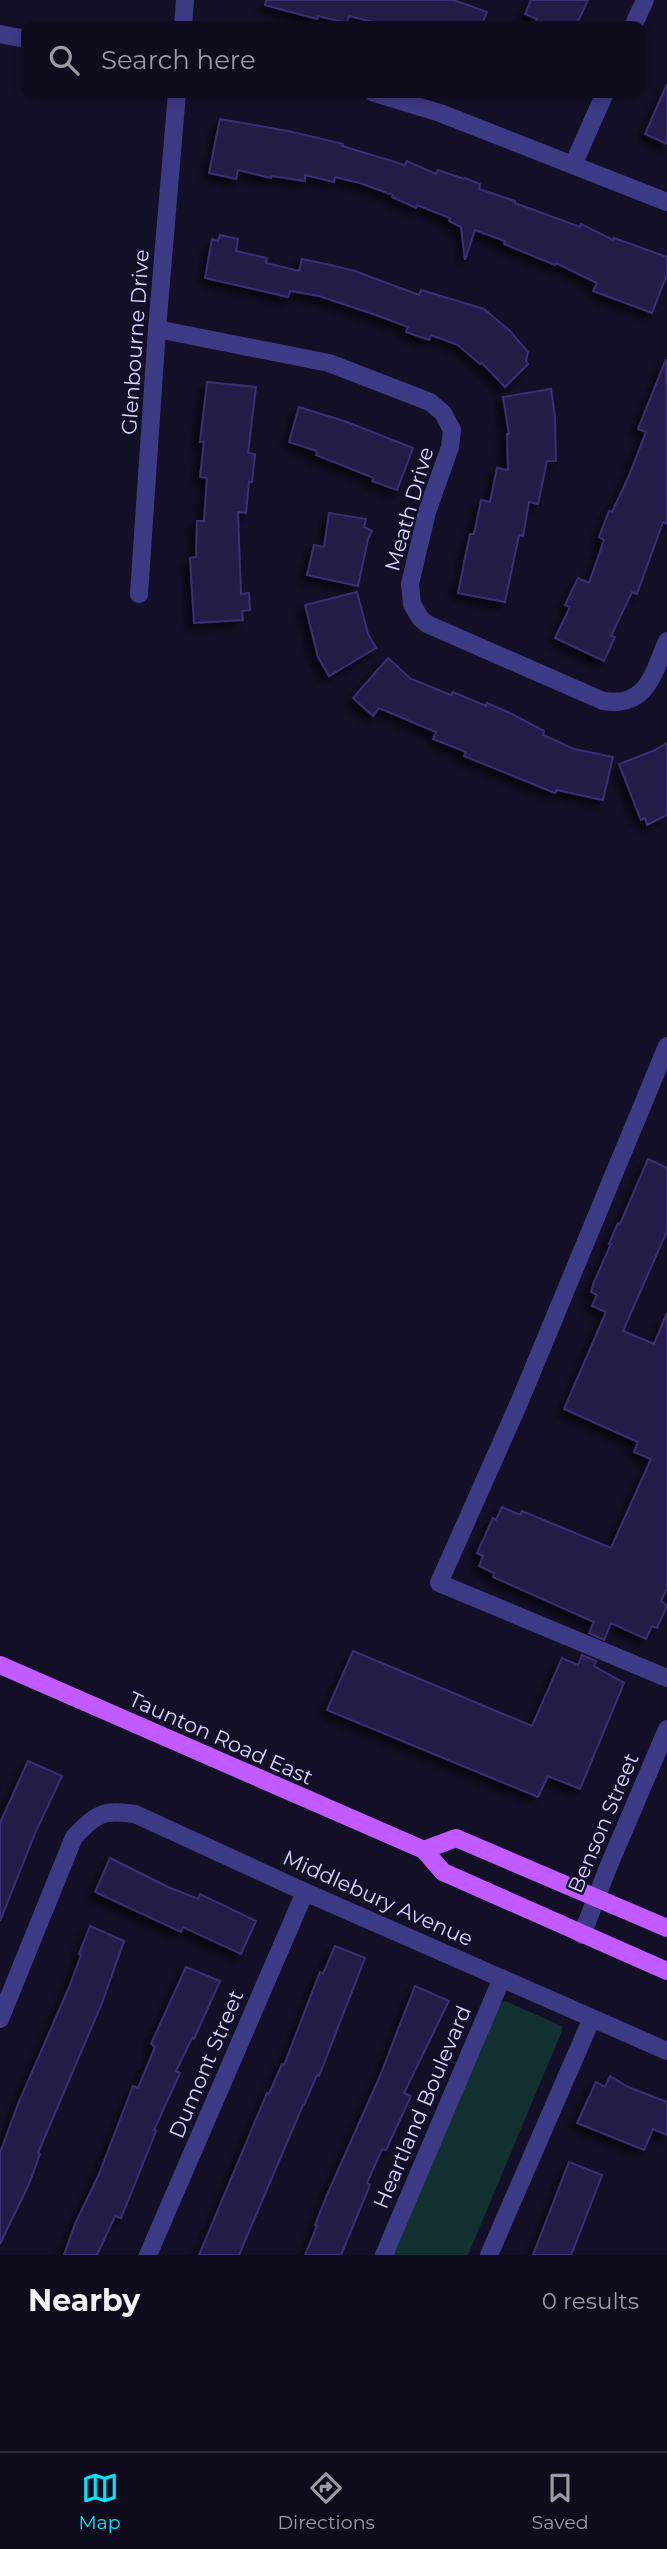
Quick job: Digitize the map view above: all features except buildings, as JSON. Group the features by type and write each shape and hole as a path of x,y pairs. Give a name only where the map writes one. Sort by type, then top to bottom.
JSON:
{"main road":[{"name":"Taunton Road East","path":"0,1665 424,1850 443,1872 667,1972"},
{"path":"424,1850 456,1838 667,1928"}],"street":[{"path":"183,21 185,0"},
{"path":"635,21 645,0"},
{"path":"0,34 21,38"},
{"name":"Glenbourne Drive","path":"139,594 177,98"},
{"path":"390,98 440,113 667,202"},
{"path":"573,165 602,98"},
{"name":"Meath Drive","path":"157,329 329,363 430,401 443,413 452,430 450,447 427,512 410,584 415,612 427,624 612,703 631,699 645,689 667,641"},
{"path":"667,1046 519,1403 439,1583 667,1678"},
{"name":"Benson Street","path":"582,1935 667,1729"},
{"name":"Middlebury Avenue","path":"0,2019 74,1837 93,1818 112,1811 135,1814 667,2051"},
{"name":"Dumont Street","path":"148,2255 305,1892"},
{"name":"Heartland Boulevard","path":"384,2255 502,1978"},
{"path":"489,2255 592,2018"}],"green space":[{"path":"505,2001 562,2026 562,2031 468,2255 391,2255 499,2004"}]}
